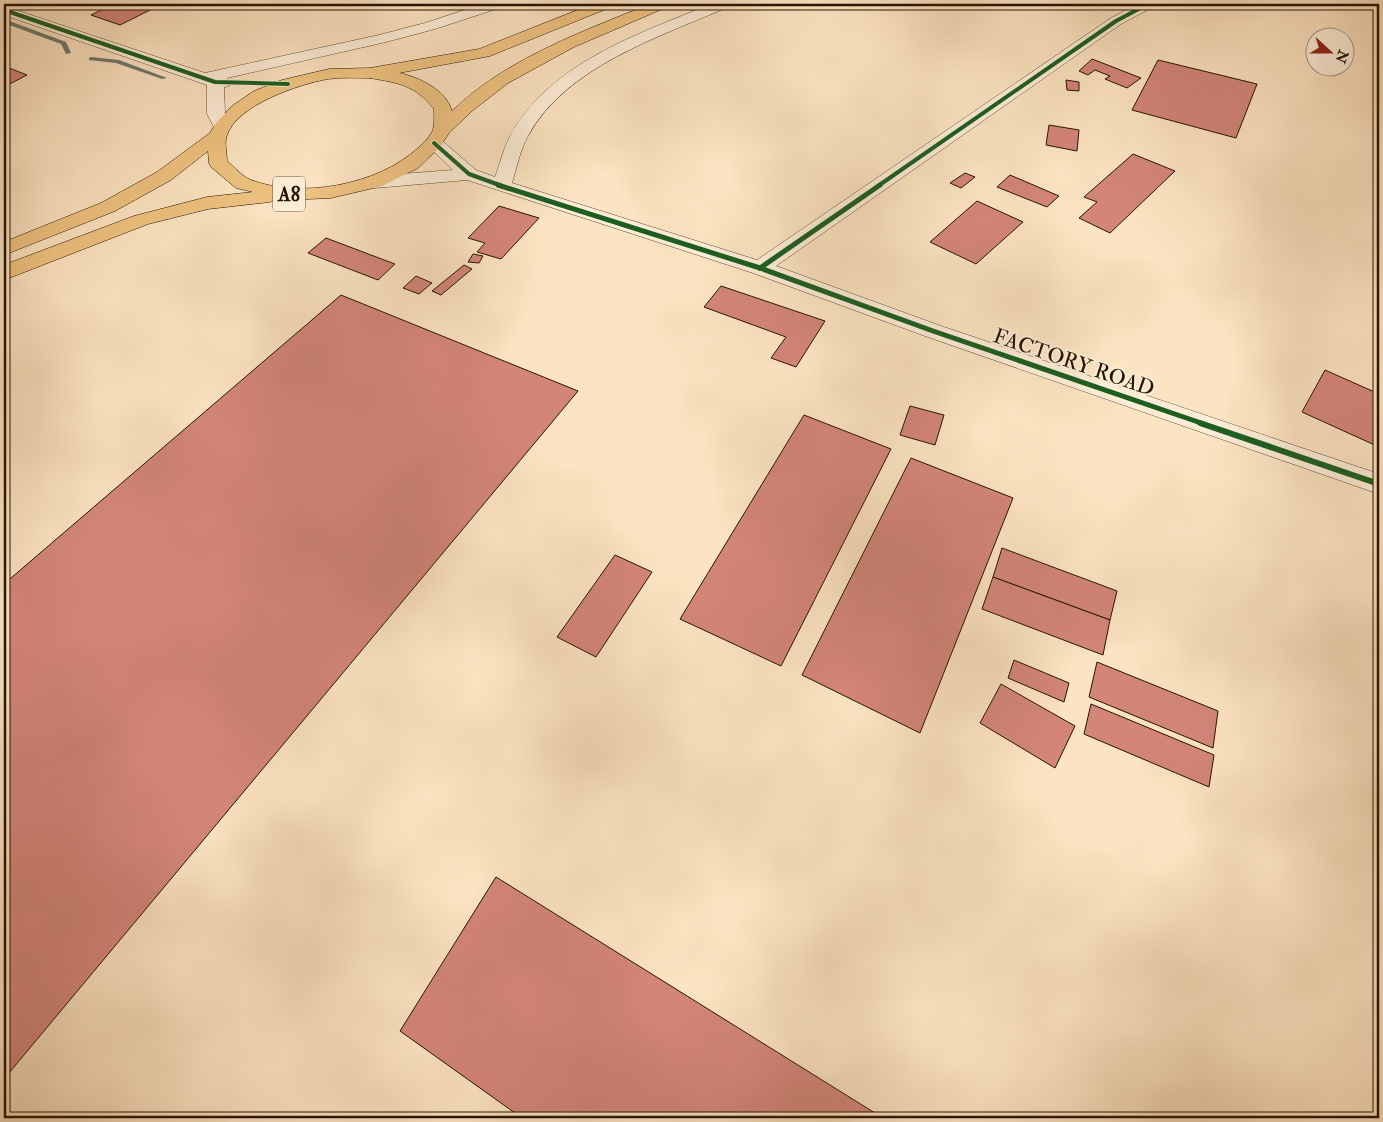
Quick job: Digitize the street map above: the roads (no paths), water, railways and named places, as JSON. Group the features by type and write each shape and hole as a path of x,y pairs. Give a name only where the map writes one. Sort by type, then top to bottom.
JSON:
{"highway":[{"path":"4,249 108,207 164,176 219,132 238,110 253,100 288,84 329,74 370,73 484,53 606,4"},
{"name":"A8","path":"4,273 141,220 207,202 286,194 331,192 375,182 410,164 480,95 514,72 563,47 662,4"},
{"path":"370,73 404,78 429,91 442,109 438,137"},
{"name":"A8","path":"219,132 218,163 242,184 286,194"}],"street":[{"path":"210,80 430,26 497,4"},
{"path":"502,186 520,134 536,112 561,87 604,57 723,4"},
{"path":"760,268 1116,21 1148,4"},
{"path":"4,10 210,80 288,84"},
{"path":"210,80 219,132"},
{"path":"438,137 469,174"},
{"path":"375,182 469,174"},
{"name":"FACTORY ROAD","path":"469,174 760,268 933,331 1379,484"}],"waterway":[{"path":"4,21 64,43 68,53"},
{"path":"91,59 117,61 164,78"}]}
